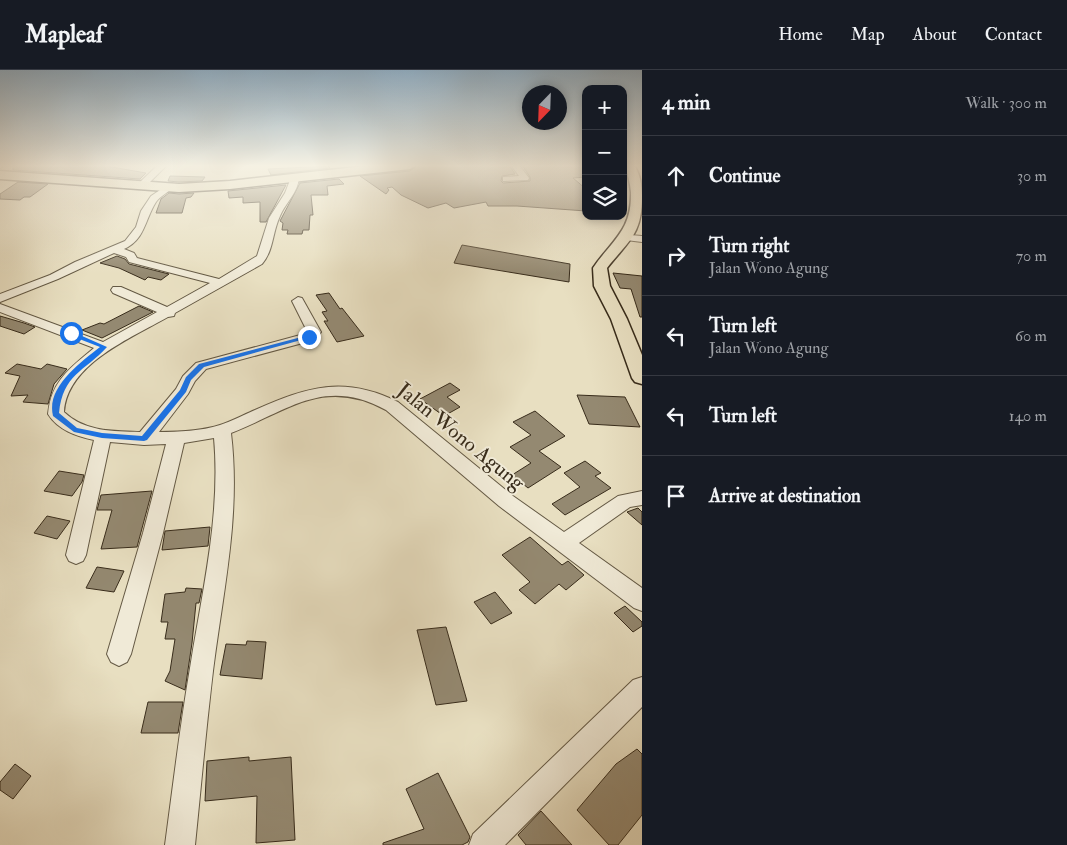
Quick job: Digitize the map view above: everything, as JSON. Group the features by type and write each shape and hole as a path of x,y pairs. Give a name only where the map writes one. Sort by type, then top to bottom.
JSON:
{"main road":[{"path":"640,201 636,238 610,254 600,268 602,286 619,319 642,378"}],"street":[{"path":"0,298 116,250 132,240 141,227 146,211 152,201"},
{"name":"Jalan Wono Agung","path":"285,201 274,218 263,258 250,268 104,347 69,376 57,399 56,414 74,430 102,436 176,439 222,430 285,402 324,390 348,390 370,394 392,406 506,502 642,601"},
{"path":"116,250 130,255 133,260 223,283"},
{"path":"117,290 169,313"},
{"path":"144,438 183,390 188,379 201,366 309,337 314,332 298,301"},
{"path":"0,308 104,347"},
{"path":"180,845 202,672 224,524 226,468 222,430"},
{"path":"76,555 102,436"},
{"path":"119,654 153,533 176,439"},
{"path":"563,543 591,526 625,501 642,498"},
{"path":"484,845 642,689"}],"building":[{"path":"160,201 185,201 182,213 156,213"},
{"path":"243,201 277,201 266,222 260,222 260,202 243,203"},
{"path":"290,201 312,201 313,215 310,215 309,230 303,230 302,234 287,234 288,230 282,230 283,223 280,221"},
{"path":"414,201 582,201 582,211 488,206 486,202 454,208 446,203 428,208"},
{"path":"462,245 570,264 569,282 454,263"},
{"path":"117,256 125,259 129,264 169,274 161,280 148,277 145,280 119,268 100,263"},
{"path":"613,273 642,276 642,317 640,317 631,289 620,288"},
{"path":"329,293 340,309 342,308 364,336 337,342 324,321 328,321 322,312 327,311 316,295"},
{"path":"139,306 153,312 102,338 82,330 100,323 104,324"},
{"path":"0,316 35,327 24,334 0,326"},
{"path":"17,364 41,369 47,364 67,369 54,384 48,404 23,402 28,395 11,396 20,376 5,373"},
{"path":"450,383 460,390 447,397 460,407 444,416 420,399"},
{"path":"577,395 625,397 640,427 589,424"},
{"path":"535,411 565,436 539,451 561,467 528,488 512,475 531,463 510,447 531,435 513,422"},
{"path":"585,461 601,473 595,476 611,488 565,515 552,504 580,487 564,473"},
{"path":"59,471 84,475 82,482 72,496 44,491"},
{"path":"152,491 137,547 101,549 112,510 97,510 101,495"},
{"path":"638,508 642,512 642,525 627,512"},
{"path":"47,516 70,521 57,539 34,533"},
{"path":"210,527 208,546 162,550 165,531"},
{"path":"530,537 562,565 568,561 584,575 566,590 559,584 535,604 519,590 530,582 502,555"},
{"path":"97,567 124,571 114,592 86,588"},
{"path":"186,588 202,589 199,603 196,603 185,690 165,681 170,671 175,639 165,639 168,622 161,622 165,594 185,592"},
{"path":"495,592 512,613 491,624 474,602"},
{"path":"625,606 642,622 642,626 633,632 614,613"},
{"path":"446,627 467,701 436,705 417,630"},
{"path":"247,641 266,642 262,679 220,675 226,644 246,645"},
{"path":"148,702 183,702 178,733 141,733"},
{"path":"637,749 642,754 642,815 618,845 609,845 577,810 616,764"},
{"path":"249,757 249,761 291,757 295,840 256,843 257,796 205,801 207,761"},
{"path":"15,764 31,776 13,799 0,790 0,782"},
{"path":"438,773 470,837 468,842 462,845 383,845 383,843 424,829 406,789"},
{"path":"541,811 572,845 526,845 518,835"}],"route":[{"path":"71,333 104,347 69,376 57,399 56,414 74,430 102,436 144,438 183,390 188,379 201,366 254,350 309,337"}]}
